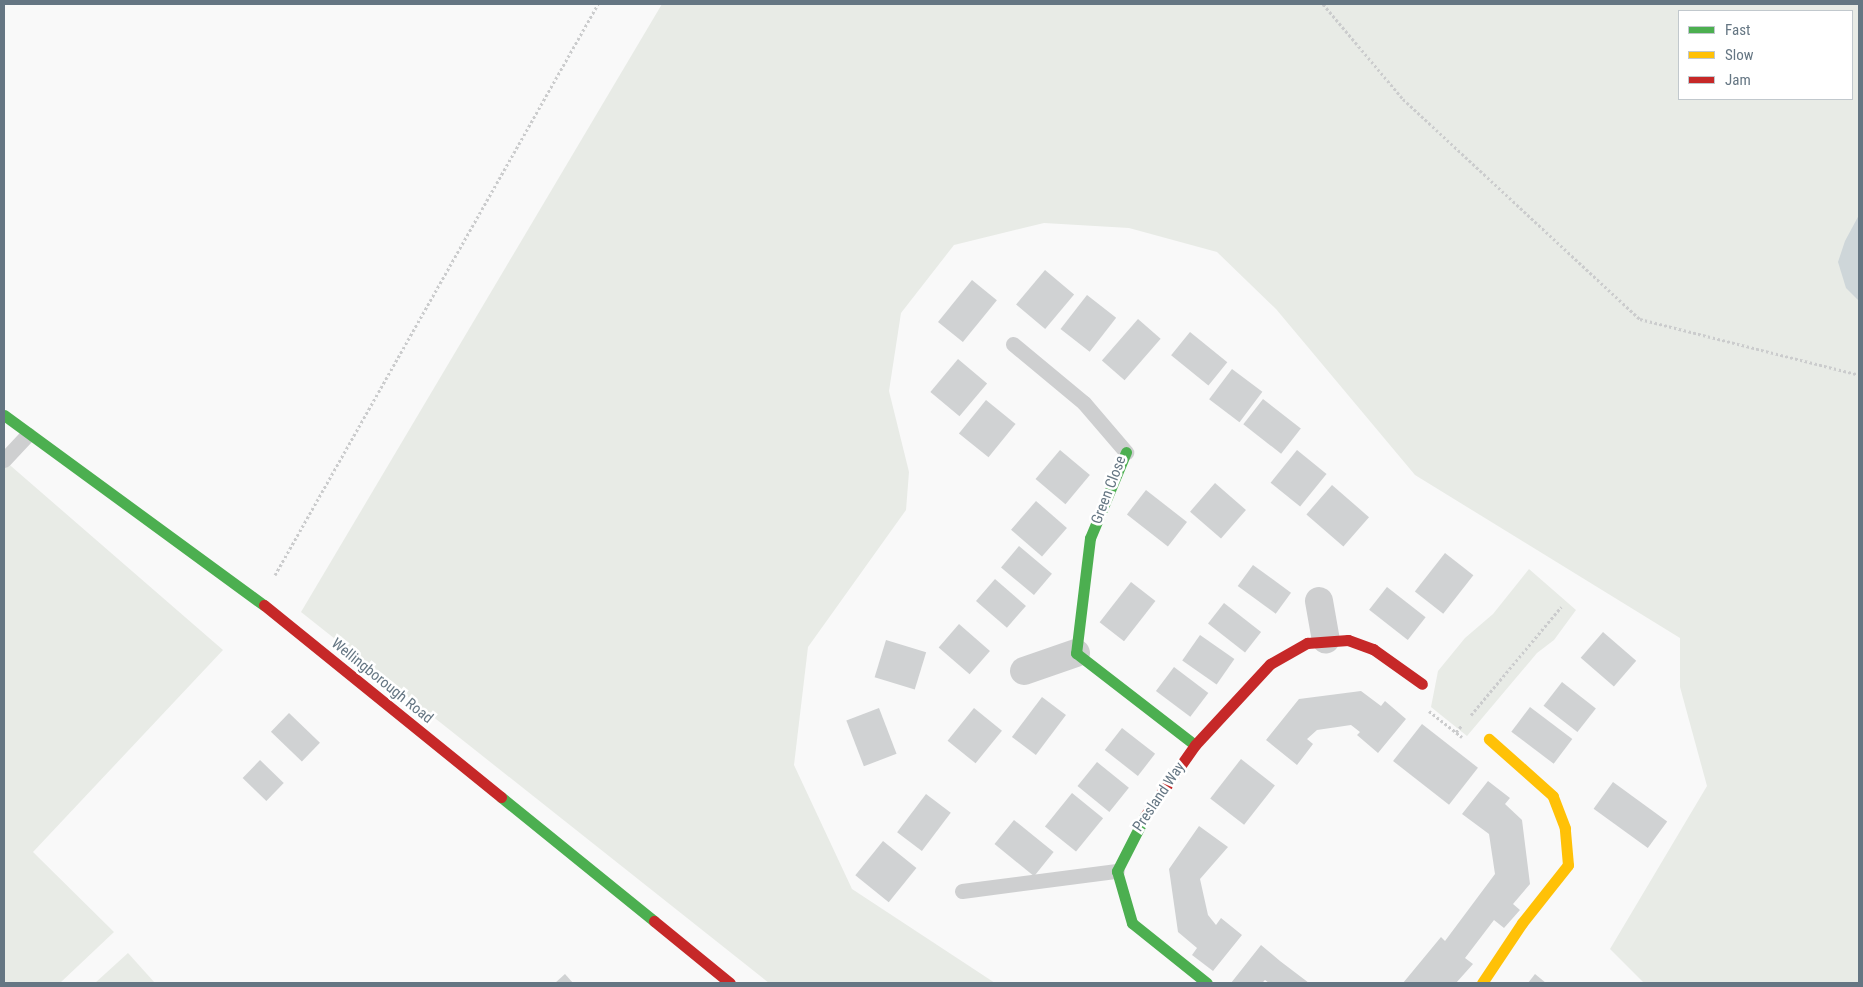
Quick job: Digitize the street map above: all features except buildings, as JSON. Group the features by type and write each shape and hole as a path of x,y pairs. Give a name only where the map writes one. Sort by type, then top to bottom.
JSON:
{"street":[{"name":"Wellingborough Road","path":"4,415 260,601 730,983"},
{"name":"Green Close","path":"1076,653 1090,538 1126,452"},
{"path":"1319,601 1326,639"},
{"name":"Presland Way","path":"1117,871 1135,830 1194,745 1270,664 1307,643 1326,639 1348,640 1373,649 1422,684"},
{"path":"1024,671 1076,653 1194,745"},
{"path":"1482,983 1522,923 1568,865 1565,828 1553,796 1489,739"},
{"path":"1117,871 1132,923 1207,983"}],"lane":[{"name":"Green Close","path":"1013,344 1084,403 1126,452"},
{"path":"4,460 28,434"},
{"path":"962,892 1117,871"}],"path":[{"path":"260,601 598,4"},
{"path":"1323,4 1403,99 1640,319 1859,375"},
{"path":"1456,732 1561,608"},
{"path":"1422,684 1428,710 1475,747 1489,739"}],"shaded area":[{"path":"662,4 1859,4 1859,983 1644,983 1610,949 1707,786 1680,687 1680,638 1415,475 1276,309 1217,252 1129,228 1044,223 954,245 901,313 889,391 909,472 906,510 808,647 794,765 852,889 995,983 769,983 301,612"},
{"path":"1859,215 1859,301 1846,288 1838,262 1845,241"},
{"path":"4,460 223,650 33,852 114,932 60,983 4,983"},
{"path":"1529,569 1576,610 1554,640 1537,653 1467,736 1431,707 1438,671 1465,638 1493,614"},
{"path":"128,953 155,983 95,983"}],"traffic: fast":[{"path":"4,415 264,605"},
{"path":"1126,452 1090,538 1076,653 1195,745"},
{"path":"501,797 654,921"},
{"path":"1145,816 1117,871 1132,923 1207,983"}],"traffic: slow":[{"path":"1482,983 1522,923 1568,865 1565,828 1553,796 1489,739"}],"traffic: jam":[{"path":"264,605 501,797"},
{"path":"1145,816 1195,745 1270,664 1307,643 1348,640 1373,649 1422,684"},
{"path":"654,921 730,983"}]}
